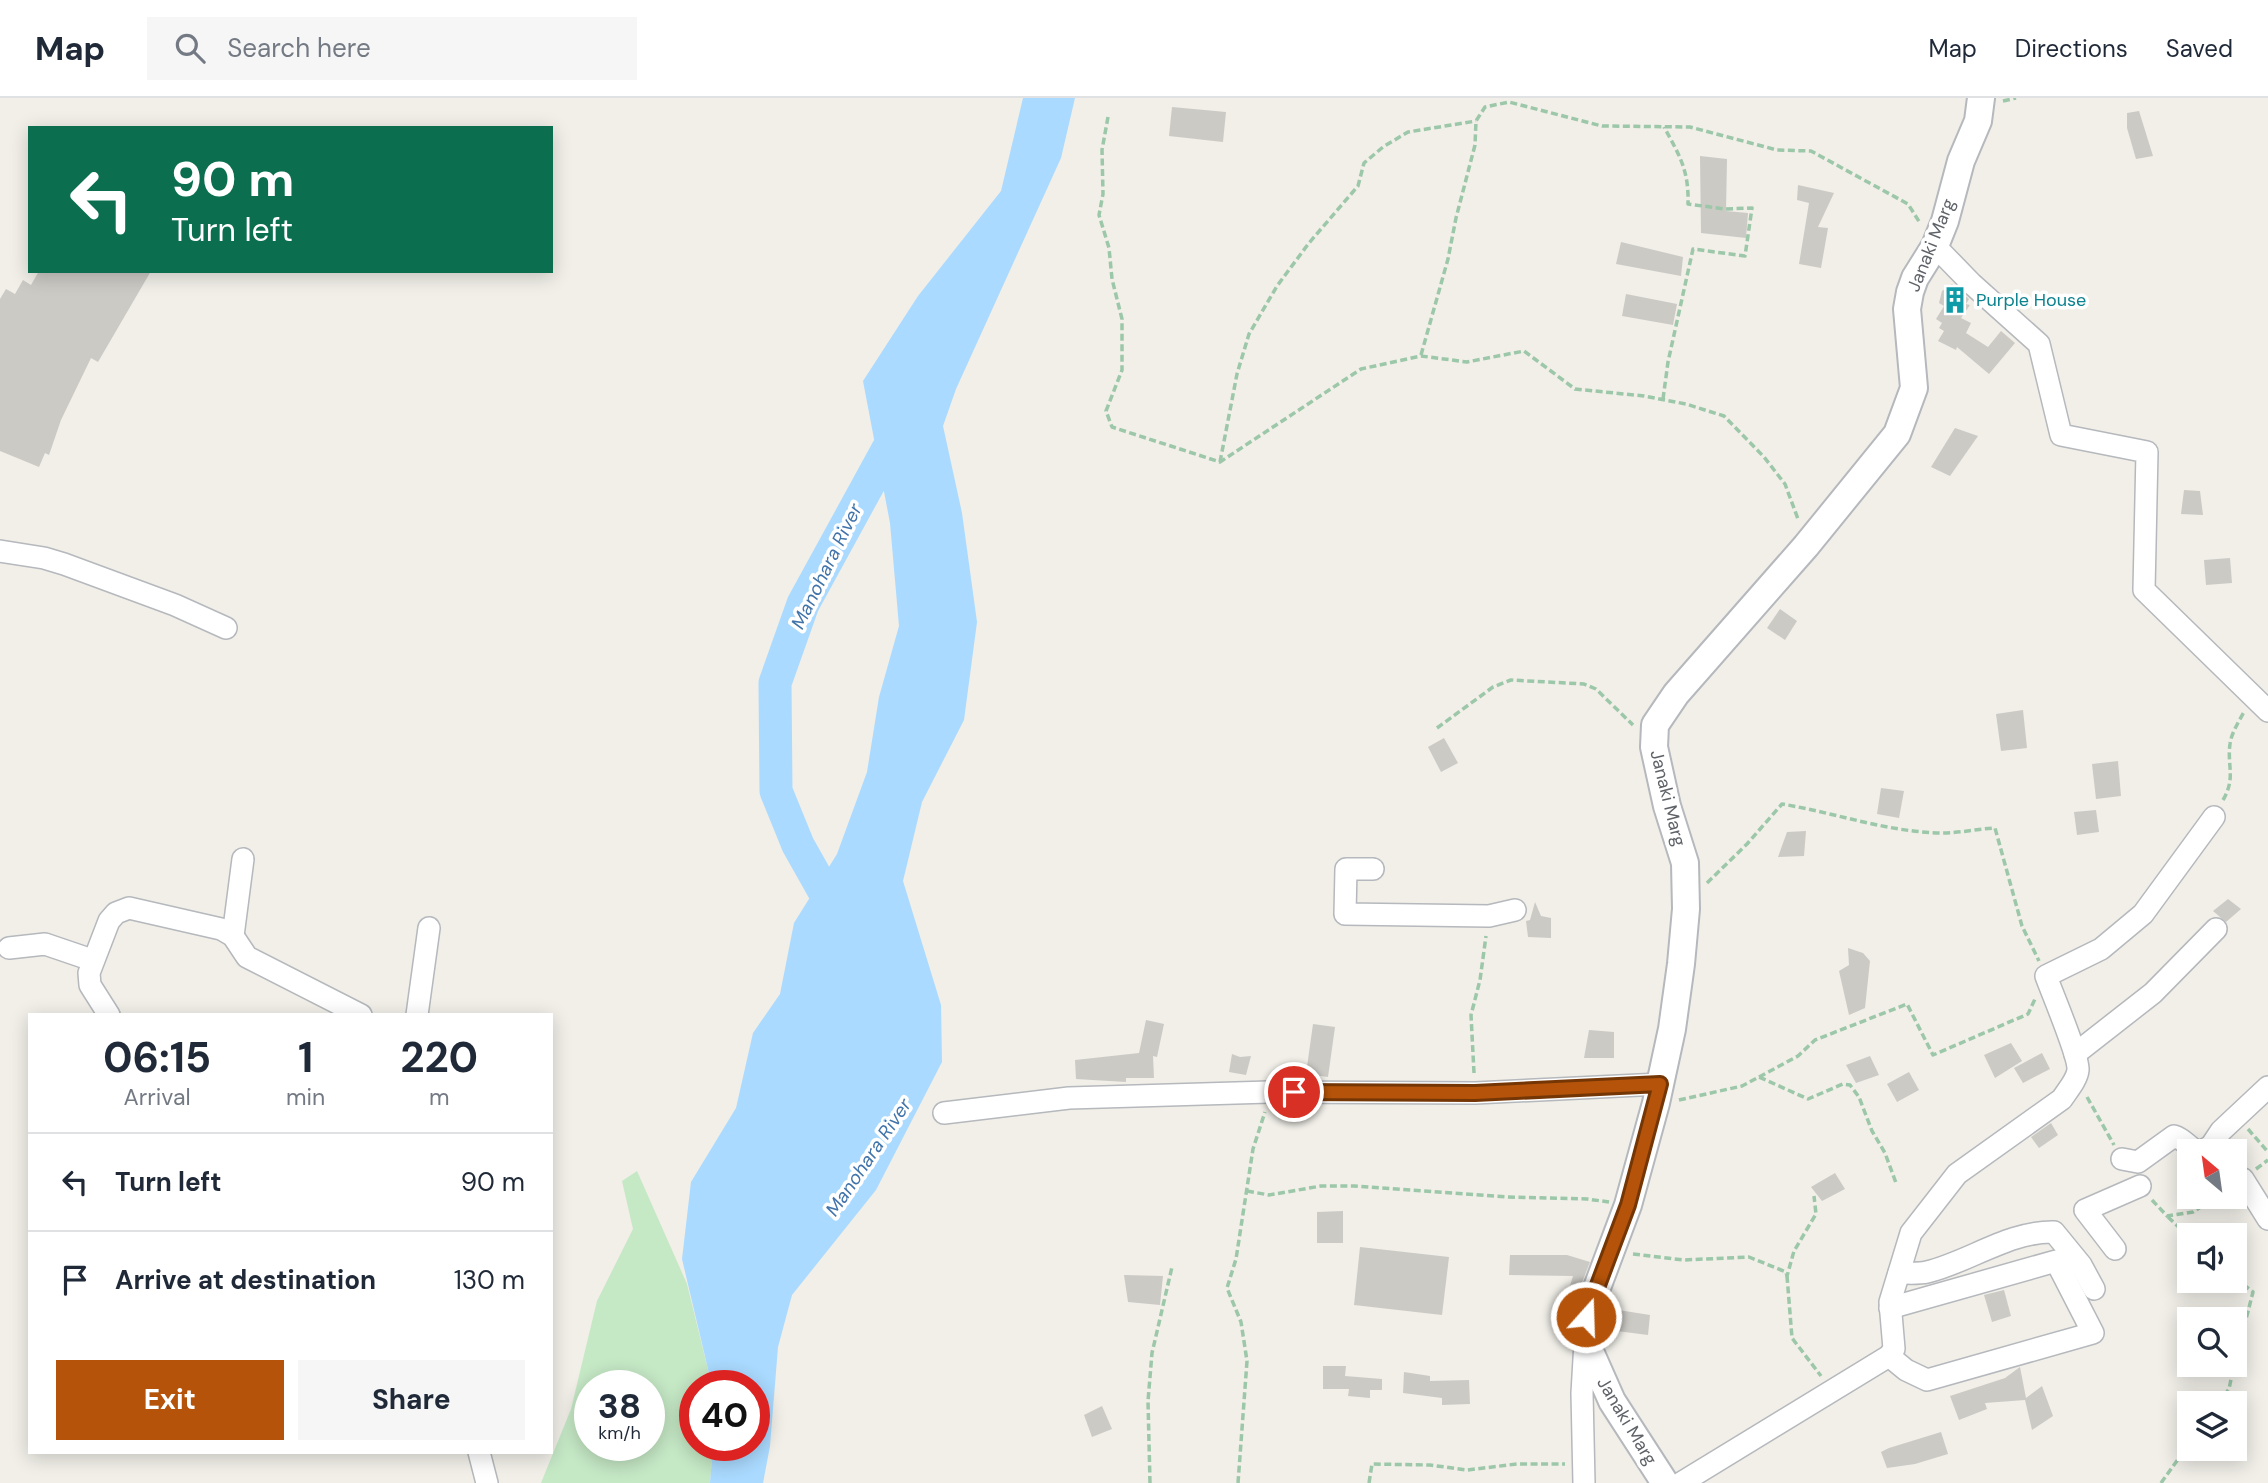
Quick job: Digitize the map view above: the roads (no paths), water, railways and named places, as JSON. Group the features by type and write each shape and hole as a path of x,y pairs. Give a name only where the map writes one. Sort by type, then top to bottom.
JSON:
{"street":[{"name":"Janaki Marg","path":"1665,1483 1612,1401 1585,1340 1586,1317 1628,1205 1658,1093 1672,1030 1686,909 1685,863 1667,806 1654,747 1655,726 1676,694 1806,546 1897,434 1914,388 1907,309 1909,300 1915,278 1935,246 1945,221 1961,161 1978,121 1981,98"},
{"path":"1935,246 1972,284 2039,344 2061,435 2147,452 2144,590 2263,695"},
{"path":"0,551 64,564 175,605 226,628"},
{"path":"1681,1483 1889,1356 1895,1349 1891,1308 1911,1233 1957,1174 2062,1099 2072,1085 2078,1070 2075,1054 2046,976 2101,949 2143,914 2214,817"},
{"path":"233,936 243,859"},
{"path":"1373,869 1346,869 1345,914 1489,915 1515,909"},
{"path":"108,1013 90,985 89,973 109,922 116,913 129,908 221,929 233,936 247,957 357,1013"},
{"path":"417,1013 429,928"},
{"path":"2075,1054 2153,993 2217,929"},
{"path":"9,948 45,944 92,960"},
{"path":"2216,1139 2268,1087"},
{"path":"944,1113 1069,1098 1269,1092 1658,1093"},
{"path":"2122,1159 2138,1162 2174,1136 2183,1139"},
{"path":"2247,1185 2268,1219"},
{"path":"2115,1250 2085,1210 2140,1186"},
{"path":"1899,1273 1926,1272 2008,1241 2054,1232 2081,1265 2094,1289"},
{"path":"1889,1356 1906,1370 1927,1380 2093,1333 2056,1261 1891,1308"},
{"path":"1584,1474 1582,1393 1585,1340"},
{"path":"480,1454 487,1483"}],"water":[{"path":"1023,98 1075,98 1061,158 956,389 943,426 962,513 977,622 964,720 922,802 903,881 941,1005 942,1062 876,1190 792,1295 778,1347 770,1446 770,1370 708,1370 682,1259 691,1182 736,1108 753,1033 780,994 794,923 837,854 867,772 879,697 899,626 890,523 863,381 918,296 1001,191"},
{"path":"712,1461 767,1461 763,1483 710,1483"}],"waterway":[{"name":"Manohara River","path":"849,916 829,900 798,845 776,791 775,683 803,604 900,427"}],"place":[{"name":"Purple House","path":"1955,300"}]}
